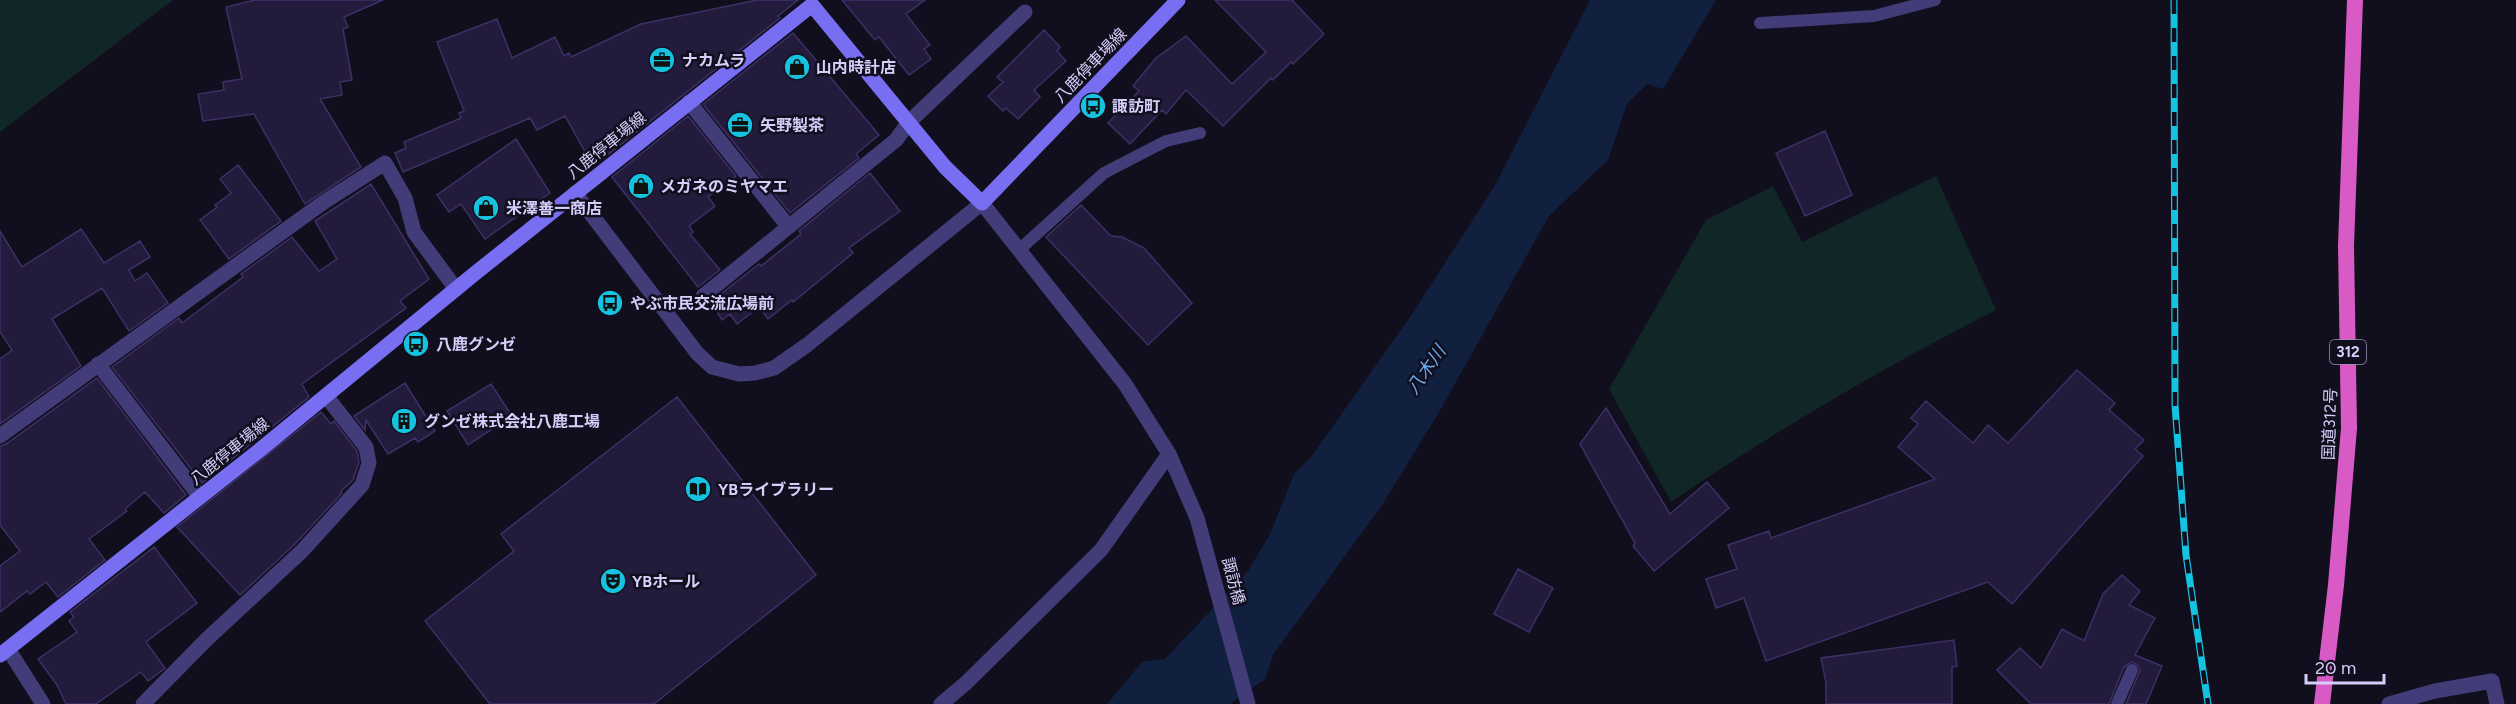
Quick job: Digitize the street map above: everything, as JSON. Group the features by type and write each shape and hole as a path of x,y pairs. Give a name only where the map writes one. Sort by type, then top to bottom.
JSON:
{"highway":[{"name":"国道312号","path":"2322,704 2336,585 2349,428 2346,246 2355,0"}],"main road":[{"name":"八鹿停車場線","path":"4,652 201,497 575,193 815,2 945,167 981,203 1178,0"}],"street":[{"path":"703,296 896,140 909,122 1025,12"},
{"path":"689,102 788,226"},
{"path":"0,436 324,202 385,163 405,198 414,232 456,289"},
{"path":"575,193 698,353 712,367 739,374 774,368 807,345 981,203"},
{"name":"諏訪橋","path":"981,203 1125,384 1169,454 1197,518 1209,554 1248,704"},
{"path":"99,364 201,497"},
{"path":"143,704 207,639 302,551 362,485 369,463 366,447 326,396"},
{"path":"941,704 966,683 1101,550 1169,454"},
{"path":"4,652 43,704"},
{"path":"2392,704 2435,691 2492,681 2497,704"}],"lane":[{"path":"1760,23 1874,16 1935,0"},
{"path":"1019,250 1104,173 1167,141 1200,133"},
{"path":"2117,704 2132,670"}],"green space":[{"path":"0,0 173,0 0,132"},
{"path":"1936,176 1996,310 1912,354 1831,401 1750,450 1671,502 1609,389 1706,220 1773,186 1802,242"}],"water":[{"name":"八木川","path":"1590,0 1716,0 1663,89 1647,84 1627,104 1608,160 1549,216 1438,414 1382,505 1273,655 1265,679 1230,704 1107,704 1142,662 1165,659 1248,571 1270,534 1294,474 1311,457 1410,317 1494,187"}],"building":[{"path":"255,0 383,0 344,17 348,27 343,29 352,80 340,82 342,95 320,99 361,167 305,204 254,114 203,121 198,94 224,90 223,82 242,79 226,7"},
{"path":"757,0 798,0 778,16 780,18 600,161 595,155 589,159 565,116 537,130 530,118 403,172 395,153 406,148 404,142 461,118 459,113 464,111 437,42 497,19 512,58 555,37 564,56 569,53 571,57 641,24"},
{"path":"842,0 925,0 906,14 930,45 924,49 931,59 909,75 879,37 875,40"},
{"path":"1215,0 1292,0 1324,34 1293,64 1291,62 1273,80 1271,78 1223,126 1186,90 1166,114 1162,110 1130,144 1108,123 1139,91 1133,86 1156,58 1186,36 1232,84 1266,52"},
{"path":"1044,30 1060,47 1057,51 1066,61 1034,90 1040,97 1018,119 1006,108 1003,111 988,96 1003,82 997,77"},
{"path":"793,33 879,135 856,154 859,158 790,213 703,104"},
{"path":"688,116 736,176 708,197 715,206 689,226 693,232 690,234 720,270 698,287 612,177"},
{"path":"1825,131 1852,195 1805,216 1776,153"},
{"path":"516,139 550,193 485,239 461,204 449,212 437,195"},
{"path":"238,165 281,221 229,259 200,220 231,193 220,179"},
{"path":"870,173 900,211 849,248 853,253 793,302 792,300 768,319 759,307 737,324 730,314 722,320 711,302 801,234 799,231"},
{"path":"371,184 429,279 400,301 406,308 302,384 309,397 202,483 112,367 179,318 182,323 243,277 241,274 292,237 319,271 337,259 315,221"},
{"path":"1081,205 1111,236 1122,237 1144,248 1192,303 1148,345 1046,237"},
{"path":"81,229 104,263 140,241 150,257 129,270 135,281 147,273 168,303 129,331 102,288 52,319 81,366 0,424 0,359 12,350 0,332 0,231 22,267"},
{"path":"2077,370 2115,403 2109,410 2144,440 2135,449 2143,456 2012,604 1988,582 1766,661 1744,598 1716,608 1706,579 1737,569 1728,545 1769,531 1771,538 1935,479 1898,447 1918,424 1911,418 1926,401 1973,443 1988,425 2008,443"},
{"path":"97,378 186,495 164,513 145,492 125,509 127,511 89,539 105,560 58,597 46,582 30,594 27,591 0,612 0,566 20,551 0,525 0,446 6,444"},
{"path":"405,383 435,431 418,442 415,438 388,454 366,420 365,430 354,416"},
{"path":"491,384 512,416 468,445 447,411"},
{"name":"YBホール","path":"677,397 816,575 654,704 490,704 425,621 514,551 501,534"},
{"path":"1606,408 1670,514 1707,482 1729,508 1654,571 1633,546 1635,543 1580,444"},
{"path":"321,412 331,424 334,421 357,451 359,462 353,480 295,544 240,595 177,527"},
{"path":"154,547 197,603 146,642 165,668 148,681 141,672 96,704 66,704 57,685 38,659 77,632 69,621 74,617 70,612"},
{"path":"1518,569 1553,588 1529,632 1494,614"},
{"path":"2122,575 2140,591 2129,605 2155,618 2135,655 2162,666 2146,704 2126,704 2140,670 2138,665 2132,662 2124,667 2109,704 2031,704 1997,670 2020,648 2041,668 2062,629 2084,641 2103,594"},
{"path":"1954,640 1957,666 1952,667 1952,704 1826,704 1826,683 1821,658"}],"railway":[{"path":"2174,0 2175,405 2186,555 2208,704"}],"place":[{"name":"ナカムラ","path":"662,60"},
{"name":"山内時計店","path":"797,67"},
{"name":"諏訪町","path":"1093,106"},
{"name":"矢野製茶","path":"740,125"},
{"name":"メガネのミヤマエ","path":"641,186"},
{"name":"米澤善一商店","path":"486,208"},
{"name":"やぶ市民交流広場前","path":"610,303"},
{"name":"八鹿グンゼ","path":"416,344"},
{"name":"グンゼ株式会社八鹿工場","path":"404,421"},
{"name":"YBライブラリー","path":"698,489"},
{"name":"YBホール","path":"613,581"}]}
